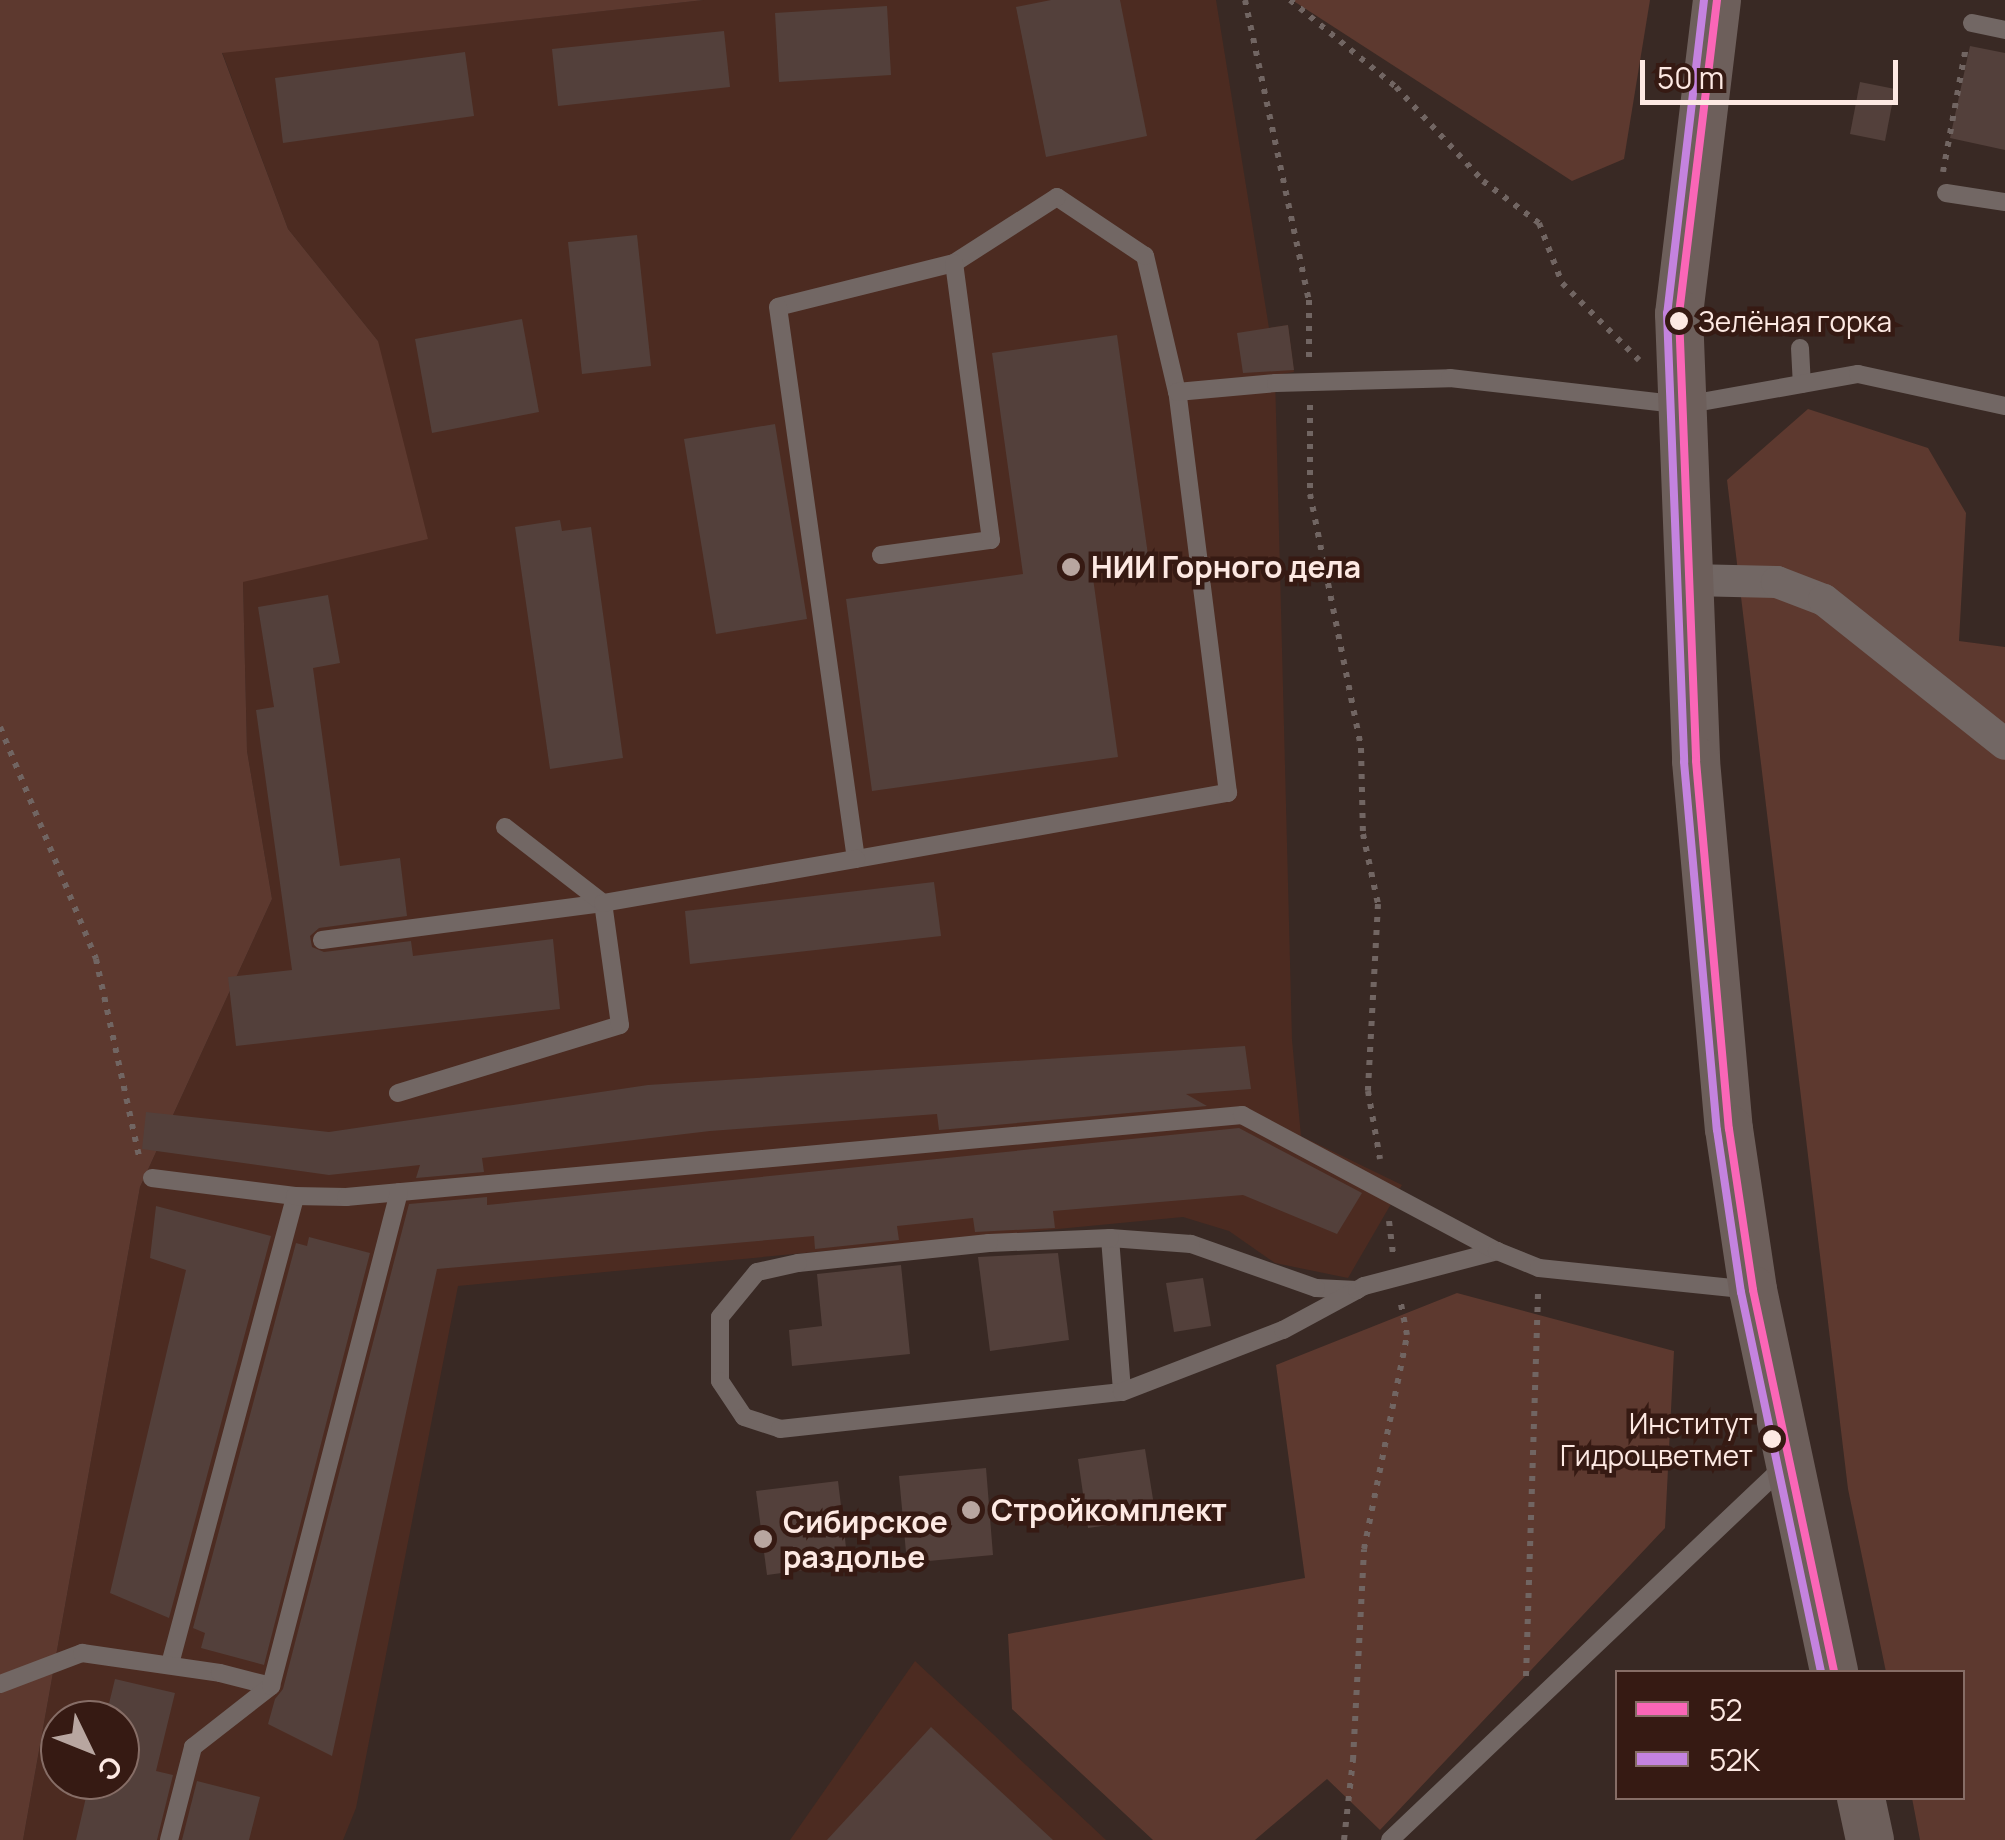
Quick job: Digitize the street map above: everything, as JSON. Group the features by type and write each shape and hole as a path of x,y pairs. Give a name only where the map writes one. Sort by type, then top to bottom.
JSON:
{"street":[{"path":"1717,0 1679,314 1705,858 1729,1129 1752,1290 1834,1670"},
{"path":"1690,580 1778,582 1824,600 2005,744"},
{"path":"1861,1800 1870,1840"}],"lane":[{"path":"1972,23 2005,30"},
{"path":"1946,193 2005,202"},
{"path":"322,940 603,904 856,860 1228,793 1177,392 1145,256 1057,198 954,262 778,308 856,860"},
{"path":"881,555 991,540 954,262"},
{"path":"1800,348 1802,384"},
{"path":"1177,392 1450,378 1684,405 1858,374 2005,406"},
{"path":"398,1094 620,1025 603,904 505,827"},
{"path":"152,1178 294,1196 399,1192 1242,1114 1497,1252 1538,1268 1752,1290"},
{"path":"169,1840 193,1748 271,1686 399,1192"},
{"path":"170,1664 294,1196"},
{"path":"1358,1290 1316,1288 1191,1244 1110,1238 989,1244 798,1263 756,1272 720,1317 720,1381 744,1417 780,1429 1122,1392 1283,1330 1358,1290 1497,1252"},
{"path":"1110,1238 1122,1392"},
{"path":"1390,1840 1788,1462"},
{"path":"0,1684 82,1653 170,1664 271,1686"}],"path":[{"path":"1245,0 1309,300 1310,494 1360,748 1364,834 1378,904 1368,1091 1408,1335 1364,1549 1344,1840"},
{"path":"1290,0 1396,87 1483,181 1539,223 1562,283 1684,405"},
{"path":"1946,193 1941,162 1972,23"},
{"path":"0,727 96,959 139,1158 152,1178"},
{"path":"1524,1710 1538,1268"}],"shaded area":[{"path":"0,0 704,0 222,53 288,229 378,341 428,539 243,582 247,751 272,899 140,1187 48,1700 40,1700 40,1745 23,1840 0,1840"},
{"path":"704,0 1216,0 1269,328 1288,325 1294,372 1275,375 1292,1040 1301,1136 1402,1185 1348,1278 1275,1263 1229,1231 1183,1217 458,1286 356,1808 343,1840 23,1840 40,1745 40,1800 140,1800 140,1700 48,1700 140,1187 272,899 247,751 243,582 378,341 288,229 222,52"},
{"path":"1292,0 1650,0 1624,159 1572,181"},
{"path":"1808,409 1928,448 1966,513 1959,641 2005,647 2005,1840 1920,1840 1912,1800 1965,1800 1965,1670 1886,1670 1848,1489 1727,480"},
{"path":"1457,1293 1674,1351 1665,1528 1380,1830 1327,1779 1255,1840 1153,1840 1012,1709 1008,1634 1305,1578 1276,1365"},
{"path":"915,1661 1106,1840 790,1840"}],"building":[{"path":"1051,0 1120,0 1147,136 1046,157 1016,7"},
{"path":"887,6 891,75 779,82 775,13"},
{"path":"724,31 730,87 558,106 552,49"},
{"path":"1970,46 2005,53 2005,150 1950,138"},
{"path":"465,52 474,116 283,143 275,78"},
{"path":"1860,82 1895,89 1885,141 1850,134"},
{"path":"637,235 651,366 582,374 568,242"},
{"path":"522,319 539,412 432,433 415,339"},
{"path":"1288,325 1294,370 1243,373 1237,333"},
{"name":"НИИ Горного дела","path":"1117,335 1149,562 1092,571 1118,757 872,791 846,599 1023,574 992,353"},
{"path":"775,424 807,619 716,634 684,439"},
{"path":"560,520 562,531 591,527 623,758 550,769 515,527"},
{"path":"328,595 340,663 313,668 340,866 400,858 407,916 319,928 310,936 312,947 324,952 411,941 413,956 553,939 560,1009 236,1046 228,977 292,970 256,710 274,707 258,607"},
{"path":"934,882 941,936 690,964 685,911"},
{"path":"1245,1046 1251,1089 1186,1094 1207,1106 939,1130 937,1114 710,1131 482,1158 484,1172 416,1178 420,1165 329,1175 142,1149 146,1112 329,1132 648,1085"},
{"path":"1239,1128 1362,1193 1337,1234 1243,1195 1053,1211 1055,1228 975,1232 973,1218 897,1226 899,1240 815,1249 814,1236 437,1269 332,1756 268,1724 275,1699 283,1689 409,1204 487,1197 487,1205"},
{"path":"156,1206 271,1236 169,1618 110,1593 186,1270 150,1258"},
{"path":"309,1237 370,1253 264,1665 201,1648 205,1633 193,1628 296,1243 307,1246"},
{"path":"1058,1253 1069,1340 990,1351 978,1257"},
{"path":"901,1265 910,1354 792,1366 789,1330 822,1326 817,1274"},
{"path":"1203,1278 1211,1326 1174,1332 1166,1283"},
{"path":"1145,1449 1156,1518 1088,1528 1078,1459"},
{"path":"986,1468 993,1555 907,1563 899,1476"},
{"path":"838,1481 848,1564 767,1575 756,1491"},
{"path":"115,1679 175,1693 156,1771 173,1775 157,1840 76,1840 85,1800 140,1800 140,1700 110,1700"},
{"path":"931,1727 1053,1840 827,1840"},
{"path":"197,1781 260,1797 249,1840 182,1840"}],"transit line":[{"name":"52К","path":"1704,0 1667,313 1684,762 1717,1130 1741,1292 1821,1670"},
{"name":"52","path":"1717,0 1679,314 1696,761 1729,1129 1753,1290 1834,1670"}],"place":[{"name":"Зелёная горка","path":"1679,321"},
{"name":"НИИ Горного дела","path":"1071,567"},
{"name":"Институт Гидроцветмет","path":"1772,1439"},
{"name":"Стройкомплект","path":"971,1510"},
{"name":"Сибирское раздолье","path":"763,1539"}]}
